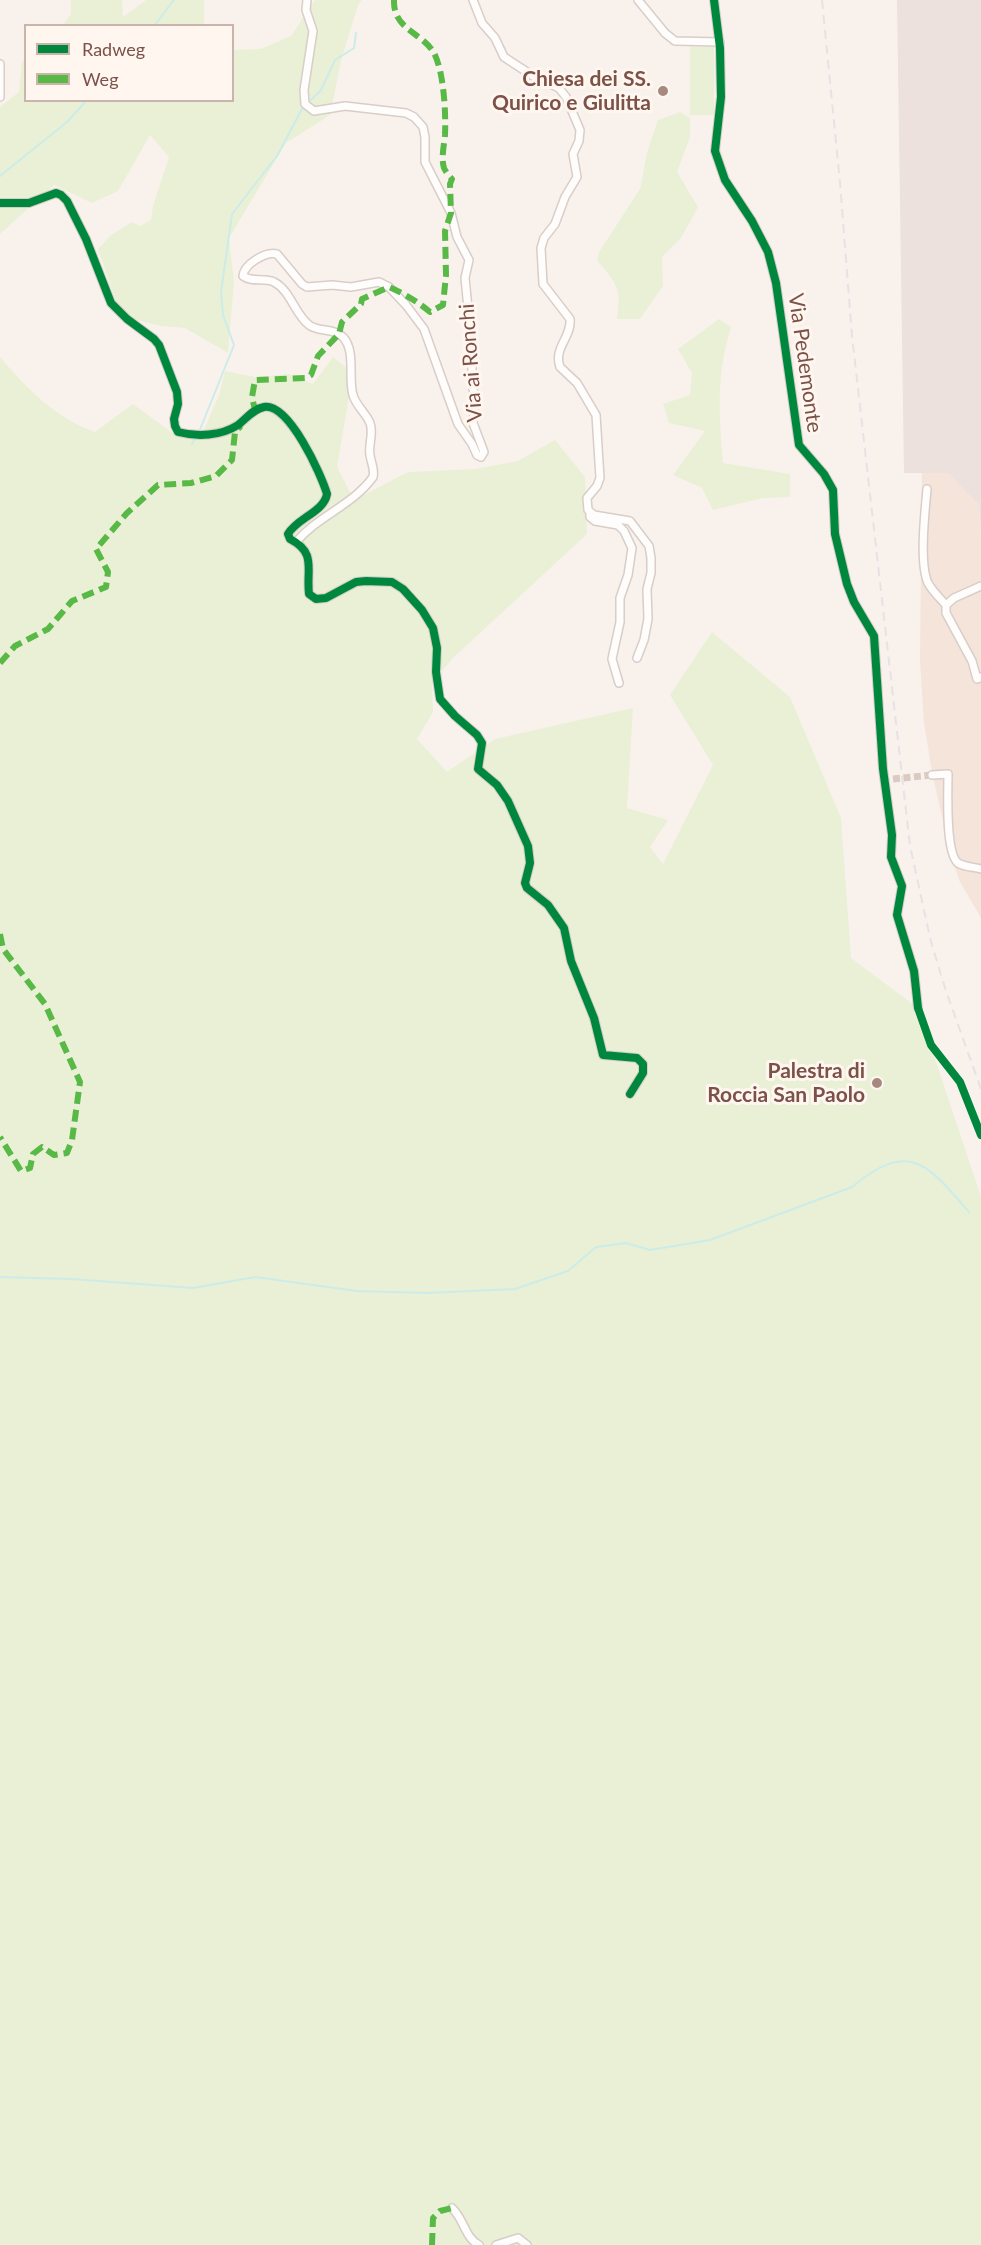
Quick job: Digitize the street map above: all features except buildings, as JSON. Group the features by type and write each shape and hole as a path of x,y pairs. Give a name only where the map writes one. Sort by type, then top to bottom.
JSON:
{"street":[{"name":"Via ai Ronchi","path":"296,542 311,526 338,510 370,481 374,474 369,454 371,429 353,395 345,339 339,334 310,326 285,291 276,284 243,276 246,268 266,254 277,254 307,287 332,285 351,287 379,282 389,287 424,329 458,424 477,455 481,457 484,452 473,423 475,402 465,278 469,260 457,237 451,213 424,162 425,132 418,120 406,113 345,106 314,111 309,108 304,102 304,90 313,31 306,10 307,0"},
{"path":"473,0 482,22 495,38 504,57 533,76 562,90 579,126 580,135 573,156 577,180 562,202 555,224 542,241 541,276 545,288 570,319 569,332 558,353 558,364 561,370 577,383 597,419 600,478 597,486 587,498 590,517 595,521 618,525 624,531 632,548 628,575 620,598 620,622 612,659 619,682"},
{"path":"638,0 665,33 675,41 720,42"},
{"name":"Via Pedemonte","path":"714,0 720,42 721,97 715,151 725,180 752,221 768,252 776,283 798,445 824,474 833,490 835,534 847,584 854,602 874,636 889,779 891,857 902,886 897,915 914,971 918,1008"},
{"path":"0,64 0,97"},
{"path":"0,203 29,202 56,193 64,197 86,239 111,303 127,319 154,339 162,352 177,392 178,404 174,419 178,432 208,435 222,432 238,425 255,410 265,407 274,407 285,415 307,451 327,494 324,502 290,531 288,536 303,547 308,557 310,572 308,591 313,597 326,598 360,581 392,582 403,589 431,623 437,648 436,672 440,699 482,742 478,769 497,785 528,846 531,863 525,883 527,888 548,905 564,928 571,961 594,1017 603,1055 605,1057 631,1057 640,1060 643,1064 643,1073 630,1094"},
{"path":"927,489 924,529 925,574 931,588 946,605 946,613 979,678"},
{"path":"590,514 630,521 649,546 651,573 648,590 648,619 644,640 637,658"},
{"path":"946,605 954,598 981,586"},
{"path":"932,775 948,774 950,845 955,859 962,865 981,869"},
{"path":"452,2208 460,2217 471,2239 479,2245"},
{"path":"496,2245 518,2238 527,2245"}],"shaded area":[{"path":"897,0 981,0 981,534 979,505 948,473 904,473"},
{"path":"922,473 948,473 979,505 981,534 981,918 959,880 950,852 932,772 924,723 920,661"}],"green space":[{"path":"71,0 122,0 123,17 146,0 204,0 204,24 64,24 71,14"},
{"path":"315,0 362,0 358,5 341,61 330,115 286,143 229,238 234,282 228,353 185,328 161,326 121,316 98,249 111,235 132,222 140,226 151,220 153,206 169,157 150,135 118,191 92,203 54,185 0,234 0,107 19,92 22,61 24,60 24,102 234,102 234,50 261,49 291,36"},
{"path":"690,47 714,47 714,115 690,115"},
{"path":"680,112 690,118 690,137 677,172 698,207 681,238 662,257 663,286 640,319 617,319 618,293 613,281 597,260 599,252 640,189 647,153 658,120"},
{"path":"719,319 731,327 721,378 723,463 790,474 790,497 763,498 713,510 702,488 673,475 705,431 669,423 663,404 690,395 692,373 678,349"},
{"path":"0,357 20,380 55,411 95,432 133,404 174,434 200,439 219,395 225,371 255,377 289,374 313,384 333,357 353,373 337,467 354,500 408,472 476,469 518,461 555,440 585,477 587,534 452,659 432,683 433,712 417,739 447,772 495,739 633,708 627,808 668,820 650,847 663,864 713,765 670,695 712,632 790,697 841,818 851,958 918,1008 981,1197 981,2245 0,2245"}],"waterway":[{"path":"156,24 174,0"},
{"path":"311,100 321,90 335,60 354,48 356,33"},
{"path":"0,176 67,122 85,102"},
{"path":"199,432 234,345 223,315 221,292 232,214 277,156 302,109"},
{"path":"192,444 196,437"},
{"path":"0,1277 72,1279 193,1288 255,1277 357,1291 427,1293 515,1289 568,1271 596,1247 626,1243 650,1250 710,1240 852,1187 872,1172 889,1164 903,1161 929,1170 969,1212"}],"tunnel":[{"path":"893,779 932,775"}],"railway":[{"path":"822,0 852,336 910,846 931,942 981,1089"}],"marked path":[{"path":"253,413 255,410 252,397 255,380 305,378 311,375 318,356 339,334 342,322 361,304 362,299 389,287 411,298 430,312 443,305 446,275 445,231 451,213 450,184 452,179 443,164 444,93 434,53 398,18 394,0"},
{"path":"0,663 15,646 48,629 72,601 106,587 108,572 96,549 127,513 158,485 191,483 216,476 232,460 235,432 241,426"},
{"path":"0,934 3,949 45,1004 80,1082 72,1140 67,1153 54,1155 42,1147 33,1154 30,1168 21,1171 0,1137"},
{"path":"432,2245 433,2218 440,2211 452,2208"}],"cycle path":[{"path":"714,0 720,48 721,97 715,151 725,180 752,221 768,252 776,283 799,445 824,474 833,490 835,534 847,584 854,602 874,636 883,769 892,835 891,857 902,886 897,915 914,971 918,1008 931,1045 960,1082 981,1135"},
{"path":"0,203 29,203 56,193 67,201 86,239 111,303 159,345 177,392 178,404 174,419 178,432 201,435 231,429 253,412 264,407 274,409 293,427 311,457 327,494 321,506 292,528 288,534 307,556 309,594 316,599 326,598 356,582 392,582 403,589 422,610 433,628 437,648 436,672 440,699 477,735 482,743 478,769 497,785 508,801 528,846 530,863 525,883 527,888 548,905 564,928 571,961 594,1018 603,1055 637,1058 643,1064 643,1073 630,1094"}],"place":[{"name":"Chiesa dei SS. Quirico e Giulitta","path":"663,91"},
{"name":"Palestra di Roccia San Paolo","path":"877,1083"}]}
